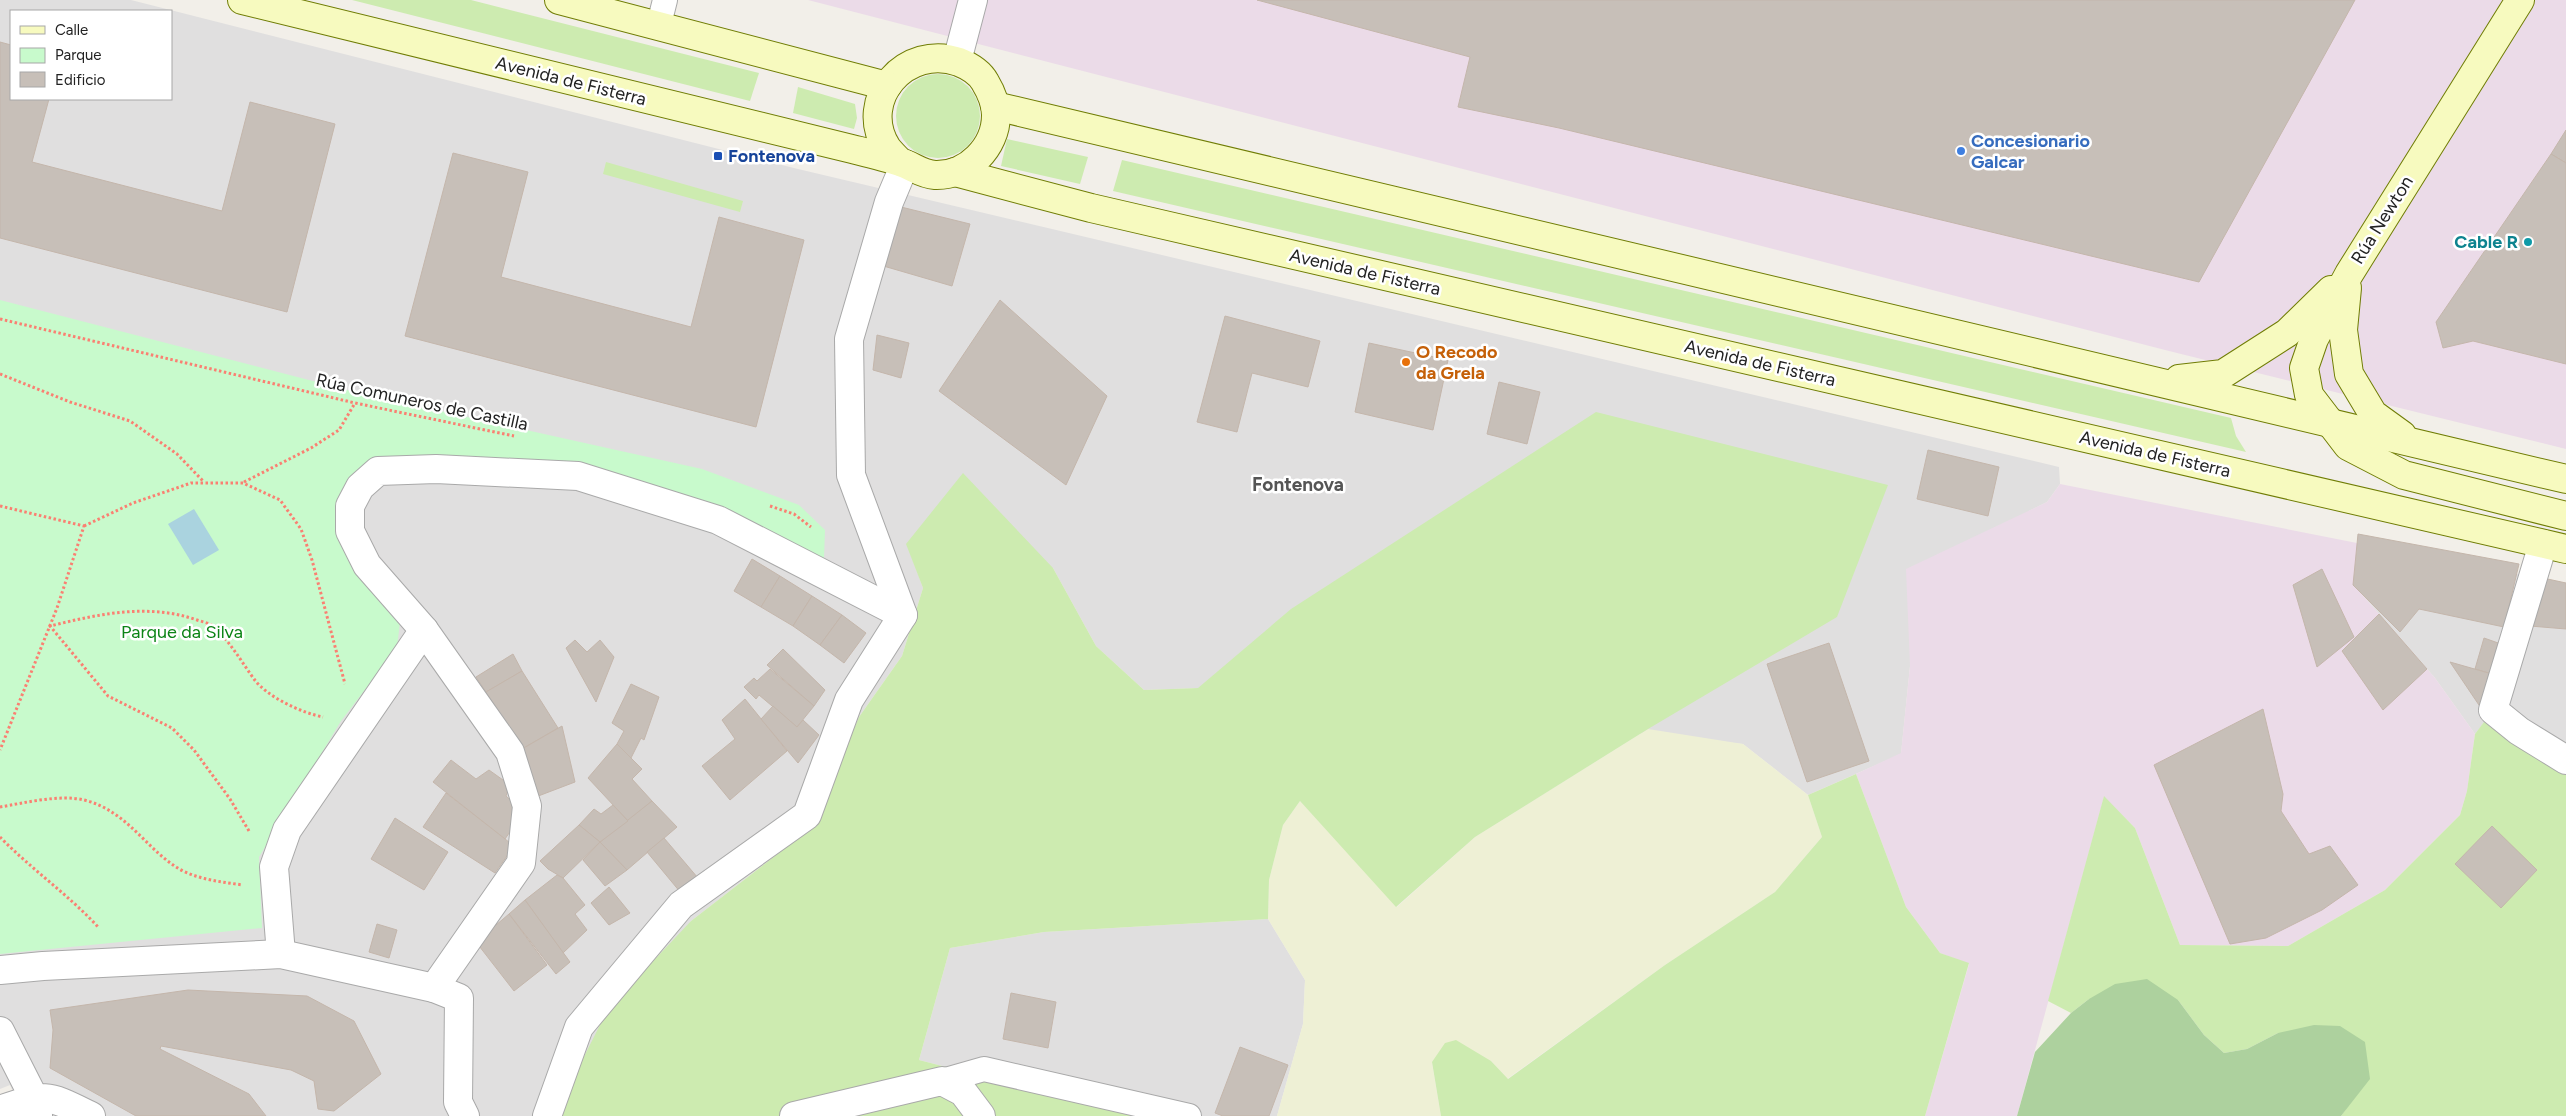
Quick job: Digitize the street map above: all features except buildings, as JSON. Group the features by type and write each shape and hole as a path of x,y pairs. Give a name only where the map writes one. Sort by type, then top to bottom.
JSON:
{"main road":[{"name":"Avenida de Fisterra","path":"242,0 902,163"},
{"path":"559,0 662,12 887,86"},
{"name":"Rúa Newton","path":"2413,443 2373,414 2349,374 2343,330 2349,274 2520,0"},
{"name":"Avenida de Fisterra","path":"930,57 949,58 968,65 983,78 992,95 995,106 994,133 986,150 972,164 955,172 936,175 917,172 902,163 887,148 880,129 879,109 887,86 895,74 910,63 930,57"},
{"path":"995,106 2566,479"},
{"name":"Avenida de Fisterra","path":"955,172 1091,208 2554,547"},
{"path":"2155,380 2223,374 2287,333 2349,274"},
{"path":"2349,274 2314,339 2304,368 2309,395 2328,423 2348,446 2404,475 2566,516"}],"street":[{"path":"957,61 973,0"},
{"path":"902,163 849,340 851,475 903,615"},
{"path":"434,988 521,863 528,806 510,752 424,630 367,565 350,531 350,506 360,487 378,471 436,470 578,476 718,520 903,615"},
{"path":"2554,547 2493,710 2519,731 2566,760"},
{"path":"547,1116 578,1027 681,906 807,815 849,700 903,615"},
{"path":"281,954 274,875 287,830 424,630"},
{"path":"0,970 43,966 281,954 434,988 459,998 458,1102 465,1116"},
{"path":"0,1031 36,1107"},
{"path":"794,1116 942,1081 963,1092 981,1116"},
{"path":"0,1110 36,1107 55,1098 91,1116"}],"lane":[{"path":"942,1081 984,1069 1189,1116"}],"path":[{"name":"Rúa Comuneros de Castilla","path":"0,319 355,403 519,437"},
{"path":"0,374 70,402 130,421 177,454 204,483"},
{"path":"243,483 311,448 339,430 355,403"},
{"path":"0,506 84,526 133,503 191,483 243,483 280,500 301,529 312,560 356,729"},
{"path":"767,505 794,514 814,529"},
{"path":"0,750 50,626 84,526"},
{"path":"50,626 99,614 140,610 185,616 213,626 238,653 255,680 280,699 306,714 341,721 356,729"},
{"path":"0,807 51,799 83,800 117,814 182,870 218,882 245,885 274,875 230,799 194,750 172,728 108,696 50,626"},
{"path":"0,837 18,856 85,912 104,934"}],"shaded area":[{"path":"0,0 131,0 170,10 10,10 10,100 172,100 172,10 798,169 2059,467 2060,484 2047,502 2029,511 1910,666 1901,754 1808,795 1743,744 1198,688 1144,690 1096,646 1053,568 907,544 923,588 902,656 859,717 827,791 806,832 691,921 554,1116 24,1116 10,1085 0,1089"},
{"path":"808,0 2566,0 2566,449 2169,351"},
{"path":"2060,484 2362,544 2358,590 2435,678 2475,734 2467,791 2460,815 2385,890 2288,946 2180,945 2135,828 2104,797 2017,1116 1925,1116 1969,964 1940,953 1906,907 1856,774 1901,753 1910,666 1906,569 2047,502"},
{"path":"2362,544 2566,583 2566,743 2494,710 2475,734 2435,678 2358,590"},
{"path":"1268,919 1305,980 1303,1024 1277,1116 1137,1116 919,1060 950,948 1044,932"}],"green space":[{"path":"352,0 471,0 759,73 750,101"},
{"path":"938,74 954,77 968,86 977,100 980,116 977,132 968,146 954,155 938,158 922,155 908,146 899,132 896,116 899,100 908,86 922,77"},
{"path":"798,87 855,104 857,118 854,129 793,113"},
{"path":"1007,139 1088,157 1080,184 1001,166"},
{"path":"1122,160 2231,418 2236,436 2246,452 1113,191"},
{"path":"606,162 743,201 740,212 603,174"},
{"name":"Parque da Silva","path":"0,300 359,393 702,469 799,505 825,530 824,558 700,505 612,475 551,460 395,459 336,513 400,622 397,648 341,721 259,857 262,928 0,954"},
{"path":"1596,412 1888,485 1837,617 1648,729 1475,837 1396,907 1300,801 1283,825 1269,880 1268,919 1044,932 950,948 919,1060 1137,1116 554,1116 608,1009 691,921 806,832 827,791 859,717 902,656 923,588 906,544 963,473 1053,568 1096,646 1144,690 1198,688 1291,609"},
{"path":"2493,710 2566,743 2566,1116 2341,1116 2346,1109 2278,1033 2247,1049 2224,1053 2204,1035 2178,1000 2089,999 2071,1013 2048,1001 2104,796 2135,828 2180,945 2288,946 2385,890 2460,815 2467,791 2475,734"},
{"path":"1648,729 1743,744 1808,795 1822,837 1775,892 1665,965 1507,1079 1491,1061 1432,1063 1441,1116 1277,1116 1303,1024 1305,980 1268,919 1269,880 1283,825 1300,801 1397,907 1475,837"},
{"path":"1856,774 1906,907 1940,953 1969,963 1925,1116 1441,1116 1432,1062 1445,1043 1456,1040 1491,1061 1508,1079 1665,965 1775,892 1822,837 1808,795"},
{"path":"2147,979 2178,1000 2204,1035 2224,1053 2247,1049 2278,1033 2314,1025 2340,1026 2365,1042 2370,1079 2341,1116 2017,1116 2035,1052 2071,1013 2089,999 2115,984"}],"water":[{"path":"194,509 219,550 193,565 168,524"}],"place":[{"name":"Concesionario Galcar","path":"1961,151"},
{"name":"Fontenova","path":"718,156"},
{"name":"Cable R","path":"2528,242"},
{"name":"O Recodo da Grela","path":"1406,362"}],"district":[{"name":"Fontenova","path":"1298,484"}]}
